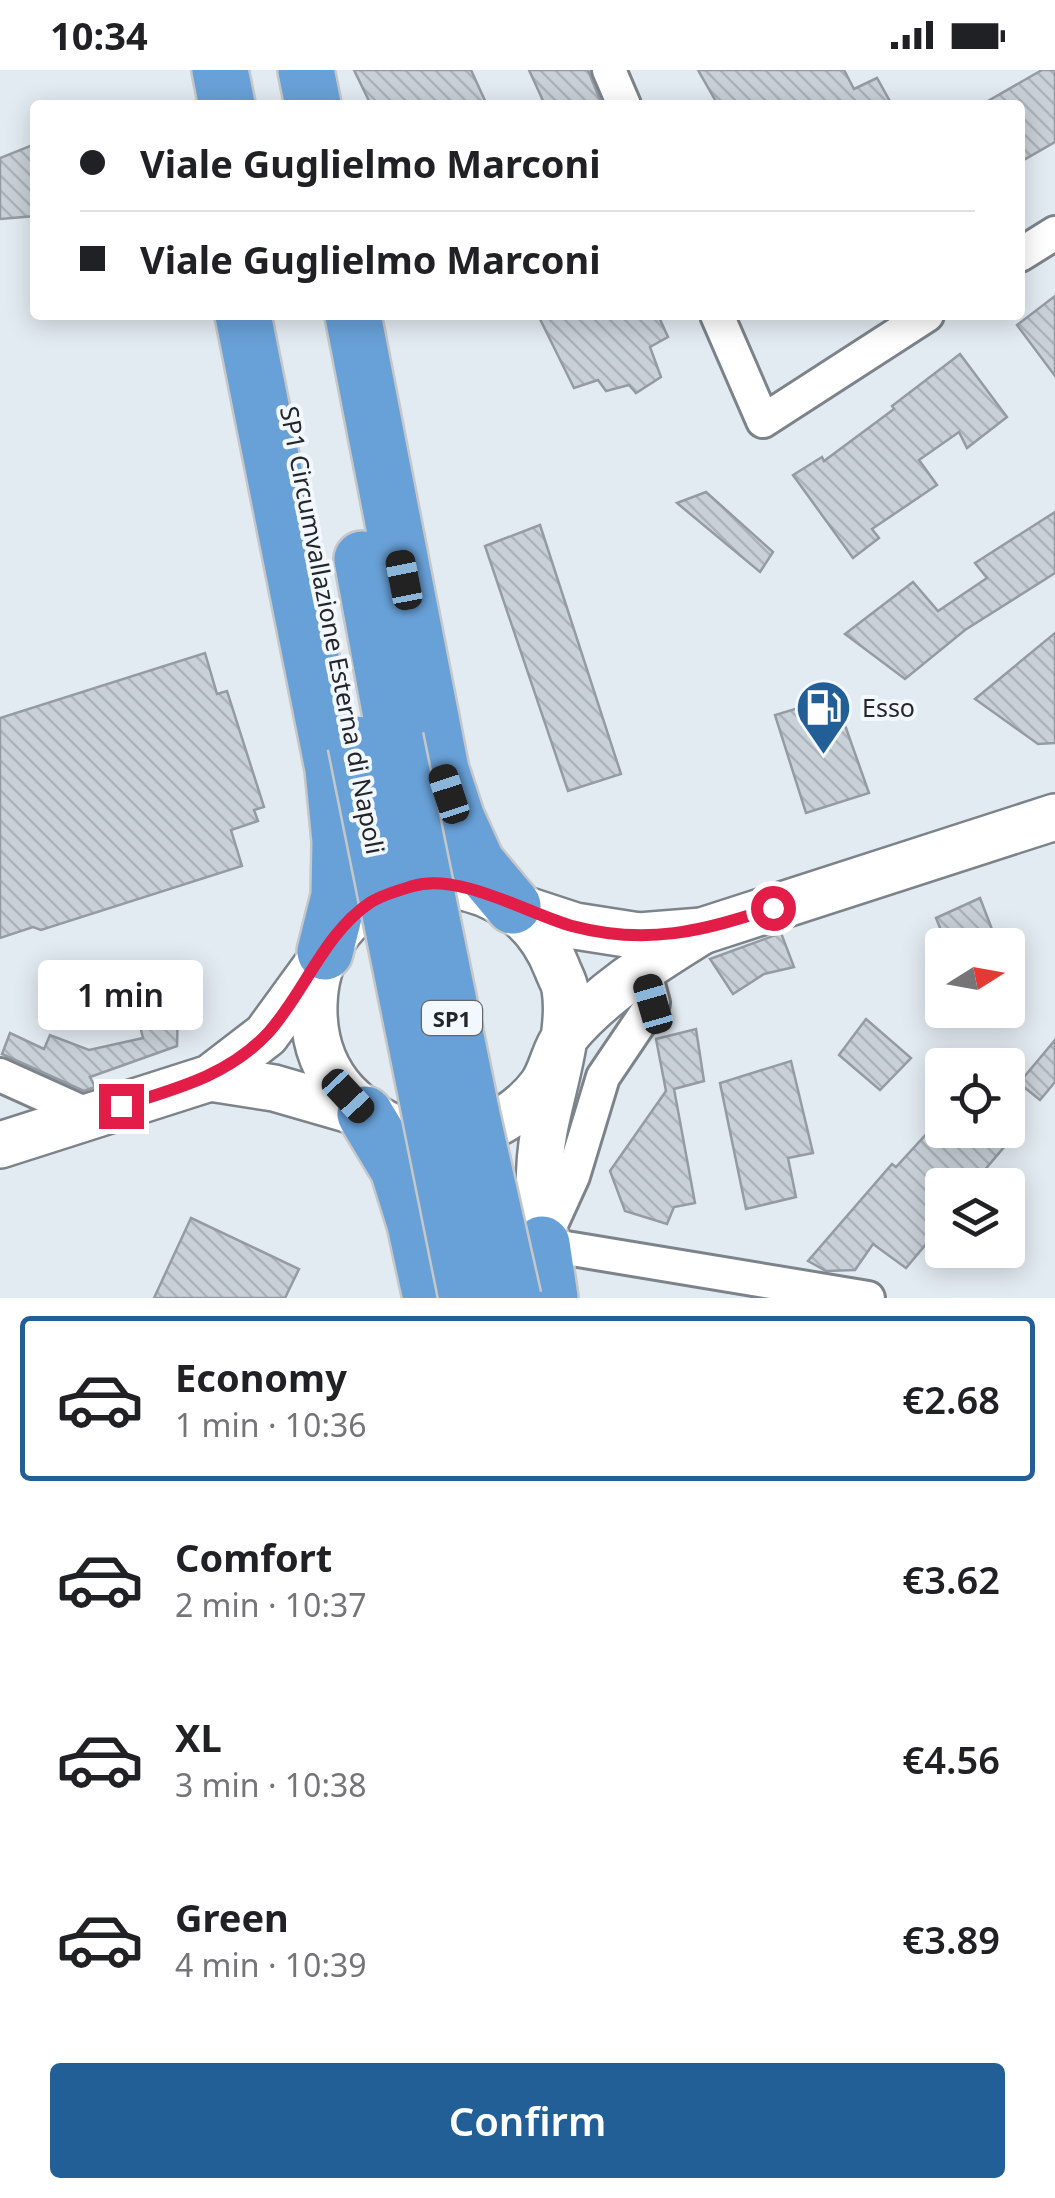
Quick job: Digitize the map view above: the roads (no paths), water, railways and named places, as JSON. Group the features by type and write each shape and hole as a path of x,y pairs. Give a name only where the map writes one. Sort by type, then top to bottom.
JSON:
{"highway":[{"path":"218,70 219,100"},
{"path":"218,70 226,100"},
{"path":"271,70 276,100"},
{"path":"306,70 312,100"},
{"path":"244,320 333,769 340,841 338,896 325,952"},
{"name":"SP1 Circumvallazione Esterna di Napoli","path":"271,320 513,1298"},
{"name":"SP1 Circumvallazione Esterna di Napoli","path":"317,320 376,741 467,1298"},
{"path":"355,320 441,770 477,863 513,906"},
{"path":"365,1114 398,1169 431,1298"},
{"path":"542,1244 550,1298"}],"street":[{"path":"609,70 622,100"},
{"path":"1025,252 1055,233"},
{"path":"718,320 763,421 919,320"},
{"path":"4,1139 210,1078 266,1035 304,987 336,936 372,902 418,884 468,886 575,926 639,936 702,931 1055,816"},
{"path":"513,906 547,942 565,989 563,1039 537,1186 542,1244"},
{"path":"210,1078 274,1088 365,1114 410,1135 460,1136 507,1119 543,1084 563,1039 644,969 702,931"},
{"path":"325,952 315,981 313,1031 331,1078 365,1114"},
{"path":"542,1244 573,1176 603,1077 653,1004 644,969"},
{"path":"0,1076 91,1116"},
{"path":"542,1244 868,1298"}],"place":[{"name":"Esso","path":"823,756"}]}
